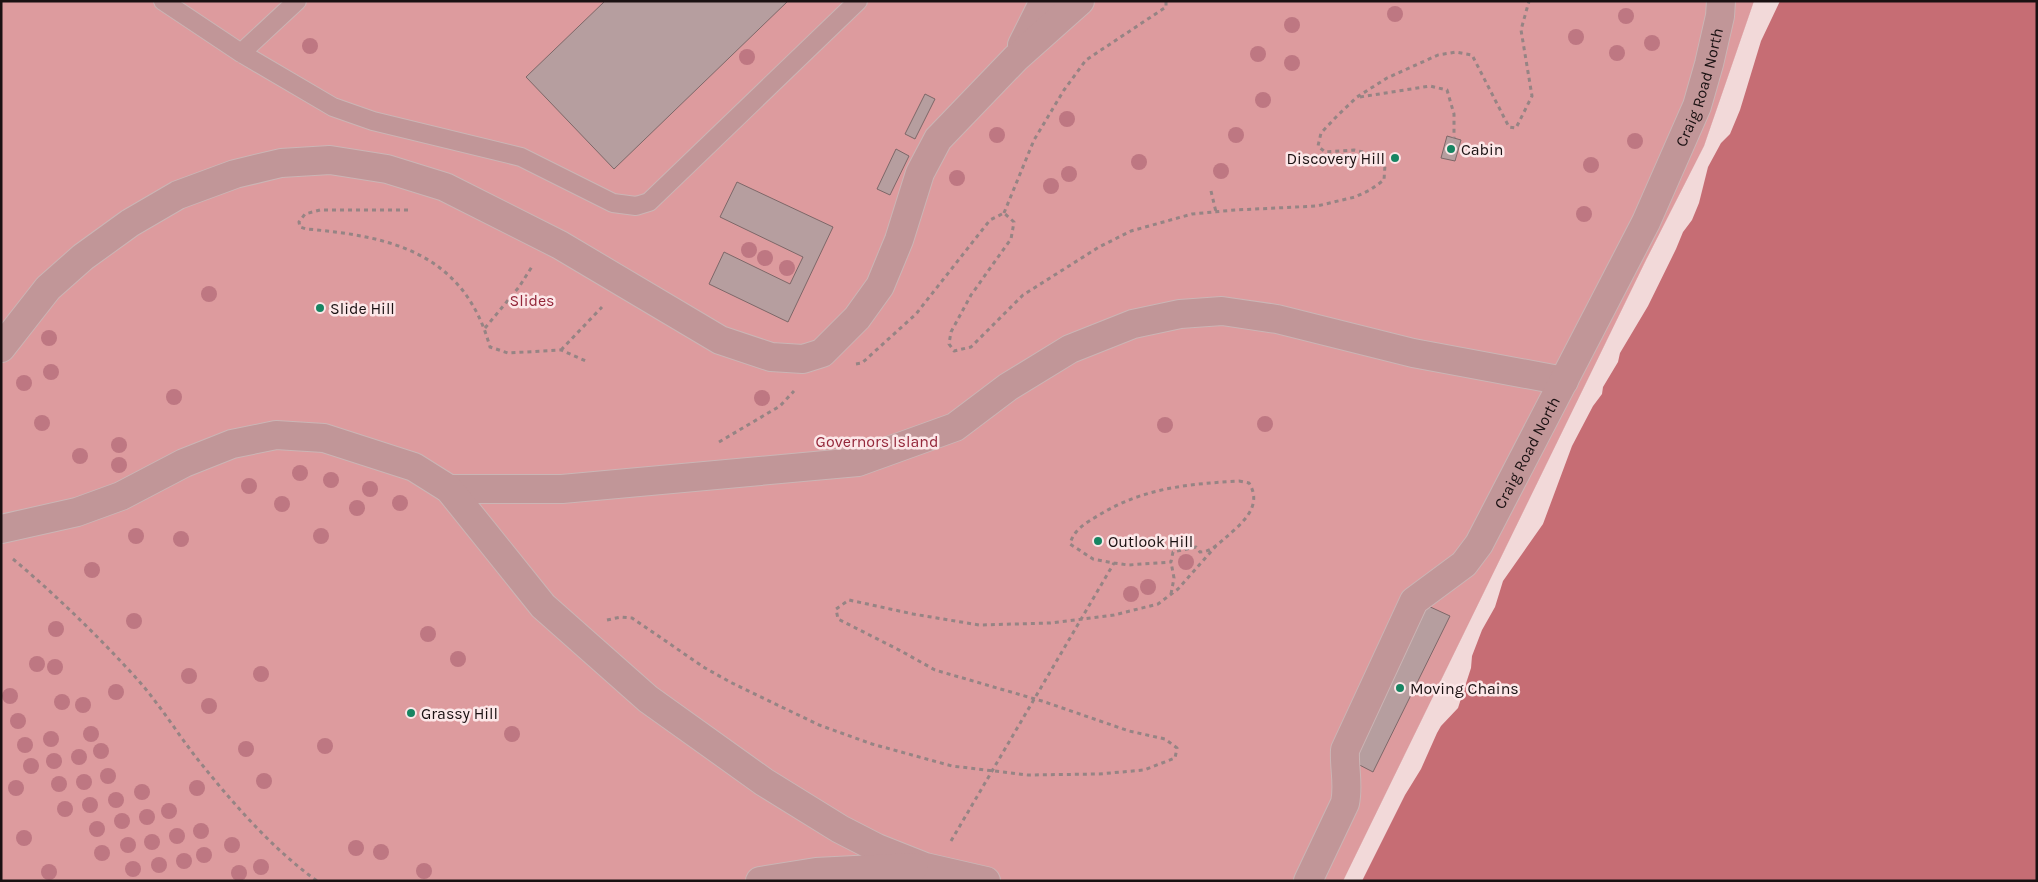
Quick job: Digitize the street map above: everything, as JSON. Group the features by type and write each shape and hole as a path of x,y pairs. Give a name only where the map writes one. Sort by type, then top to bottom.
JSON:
{"street":[{"path":"1016,58 1044,1"},
{"path":"1,348 48,288 83,257 130,223 178,195 235,174 281,163 330,160 387,169 445,187 560,244 720,340 771,357 821,359 857,318 880,286 902,231 920,173 938,139 1016,58 1080,1"},
{"name":"Craig Road North","path":"1308,881 1345,803 1347,794 1344,766 1345,750 1414,602 1464,564 1479,544 1646,222 1696,106 1709,64 1720,16 1720,1"},
{"path":"449,489 562,489 858,462 955,427 1008,387 1070,349 1133,324 1180,314 1222,311 1277,319 1413,353 1564,381"},
{"path":"5,542 121,496 184,463 232,444 276,435 324,438 414,468 449,489 543,606 648,699 764,782 840,829 877,848 930,868 986,881"},
{"path":"760,881 816,872 930,868"}],"lane":[{"path":"163,1 241,53 334,106 374,120 521,158 613,203 636,206 649,202 858,1"},
{"path":"241,53 297,1"}],"path":[{"path":"712,446 780,406 821,359 862,363 916,314 990,220 1004,213 1034,140 1064,90 1086,60 1166,7 1166,1"},
{"path":"1004,213 1014,222 1011,239 971,295 951,332 949,344 954,351 971,347 1023,295 1099,247 1131,231 1192,214 1316,206 1355,197 1370,190 1384,180 1385,165 1372,154 1354,150 1324,152 1318,146 1322,133 1357,97 1387,78 1438,55 1456,52 1472,55 1509,127 1516,128 1532,96 1521,30 1529,1"},
{"path":"1357,97 1430,86 1447,90 1454,114 1454,138"},
{"path":"1211,191 1216,212"},
{"path":"412,210 320,210 305,214 299,222 300,226 306,229 349,233 389,242 421,254 446,273 464,292 485,328 490,347 508,353 561,350 588,362"},
{"path":"485,328 519,287"},
{"path":"561,350 597,312"},
{"path":"581,640 610,618 632,618 705,668 819,725 872,744 952,766 1028,776 1099,774 1144,770 1175,758 1177,748 1165,739 1129,731 1034,698 935,670 838,619 836,609 849,600 913,614 978,625 1050,623 1114,616 1158,604 1178,589 1216,546 1240,526 1251,512 1254,490 1250,484 1239,481 1200,483 1141,495 1118,503 1082,526 1073,534 1070,544 1093,559 1114,563 1128,565 1171,562"},
{"path":"5,542 41,583 89,628 139,681 245,816 302,870 317,881"},
{"path":"1171,594 1174,578 1171,562 1173,552 1196,547 1200,552 1205,552 1216,546"},
{"path":"930,868 992,771 1114,563"}],"green space":[{"name":"Governors Island","path":"1,1 1754,1 1704,146 1646,260 1343,881 1,881"}],"shaded area":[{"path":"1754,1 2037,1 2037,881 1343,881 1646,260 1704,146"}],"pier":[{"path":"1754,1 1780,1 1761,41 1740,110 1730,134 1721,143 1708,167 1699,203 1692,220 1683,232 1648,306 1620,353 1618,362 1603,387 1602,394 1593,406 1572,446 1543,524 1503,581 1495,607 1482,630 1472,656 1471,668 1458,708 1437,733 1421,769 1405,795 1362,881 1343,881 1646,260 1704,146"}],"building":[{"path":"605,1 788,1 614,169 526,77"},
{"path":"925,94 935,99 915,139 905,134"},
{"name":"Cabin","path":"1447,136 1461,140 1455,161 1441,158"},
{"path":"896,149 909,156 890,195 877,189"},
{"path":"737,182 833,227 788,322 709,284 724,252 790,284 803,257 720,217"},
{"name":"Moving Chains","path":"1426,605 1450,616 1373,772 1350,760"}],"place":[{"name":"Cabin","path":"1451,149"},
{"name":"Discovery Hill","path":"1395,158"},
{"name":"Slide Hill","path":"320,308"},
{"name":"Outlook Hill","path":"1098,541"},
{"name":"Moving Chains","path":"1400,688"},
{"name":"Grassy Hill","path":"411,713"}],"park label":[{"name":"Slides","path":"532,300"}]}
